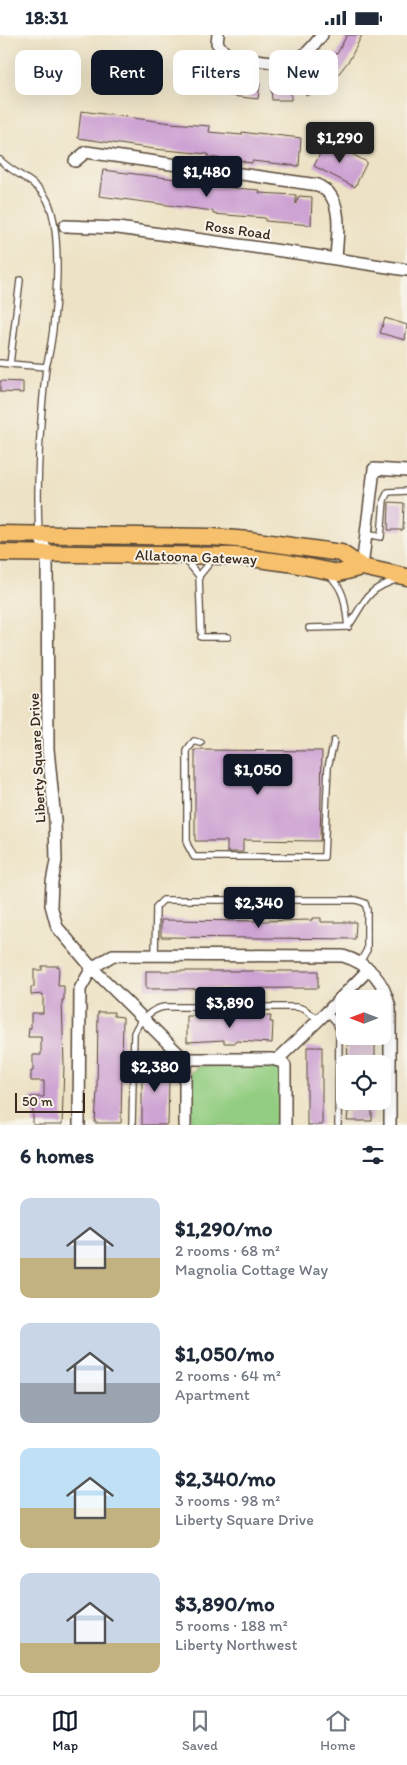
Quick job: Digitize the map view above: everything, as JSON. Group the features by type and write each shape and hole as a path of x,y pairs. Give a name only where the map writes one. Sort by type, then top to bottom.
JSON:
{"main road":[{"path":"0,534 39,535"},
{"name":"Allatoona Gateway","path":"39,535 212,537 283,544 341,553 362,567"},
{"name":"Allatoona Gateway","path":"0,553 221,555 271,560 339,573 362,567"},
{"path":"362,567 407,577"}],"street":[{"path":"218,35 217,43 224,52 232,57 288,63 303,57 322,35"},
{"path":"75,161 86,152 318,185 329,193 336,209 336,259"},
{"name":"Ross Road","path":"65,226 118,228 407,270"},
{"path":"362,567 374,469 407,471"},
{"name":"Liberty Square Drive","path":"39,535 47,553 48,749 55,820 56,861 51,905 57,927 92,968 187,1062"},
{"path":"79,1125 80,989 92,968 113,955 343,956 364,965 383,985 390,1008 390,1125"},
{"path":"277,1060 323,1016 364,965"},
{"path":"185,1125 185,1068 187,1062 192,1059 277,1060 282,1062 285,1066 285,1125"}],"lane":[{"path":"0,160 38,187 46,199 51,212 56,243 56,273 51,342 46,367 42,408 37,497 39,535"},
{"path":"10,364 20,280"},
{"path":"0,363 46,367"},
{"path":"366,534 381,537 384,501 388,492 407,491"},
{"path":"176,555 188,563 199,576 202,634 228,637"},
{"path":"199,576 208,564 221,555"},
{"path":"323,570 336,582 344,594 348,627"},
{"path":"348,627 368,594 381,585 407,577"},
{"path":"309,628 348,627"},
{"path":"201,743 194,741 187,751 186,844 194,857 324,857 328,767 334,741"},
{"path":"155,955 156,907 163,900 356,900 366,903 367,910 367,950 364,965"},
{"path":"132,1125 133,1037 137,1025 155,1010 164,1007 297,1007 336,1022 339,1035 338,1125"}],"green space":[{"path":"199,1066 275,1067 280,1071 280,1125 191,1125 191,1075"}],"building":[{"path":"347,35 362,35 350,59 338,75 338,52"},
{"path":"222,95 259,95 258,99"},
{"path":"272,95 291,95 291,100 272,100"},
{"path":"81,111 171,123 210,126 209,132 242,135 242,132 301,138 299,166 252,161 252,163 244,162 208,157 208,154 154,149 78,138"},
{"path":"326,141 367,162 355,187 314,166"},
{"path":"103,170 208,183 208,186 260,190 259,193 296,195 296,204 299,196 312,197 311,225 265,221 265,218 213,214 213,211 99,196"},
{"path":"385,318 407,325 405,340 380,333"},
{"path":"0,381 23,382 23,393 0,392"},
{"path":"389,502 404,503 403,530 388,530"},
{"path":"195,750 322,751 320,841 243,840 243,852 227,852 227,841 195,841"},
{"path":"312,918 321,918 321,922 356,922 355,939 161,937 161,920 264,921 312,920"},
{"path":"42,966 59,966 58,986 64,986 64,1000 62,1000 64,1065 62,1125 33,1125 31,1097 44,1097 44,1081 31,1081 33,1055 41,1055 41,1037 28,1037 29,1028 31,1028 31,1013 43,1013 43,994 31,995 31,987 34,987 34,970 42,970"},
{"path":"146,971 318,971 318,988 146,989"},
{"path":"98,1012 114,1012 114,1016 123,1017 121,1123 95,1123"},
{"path":"187,1016 271,1016 270,1022 273,1022 272,1043 236,1041 236,1043 224,1043 224,1040 187,1042"},
{"path":"347,1045 375,1045 375,1055 348,1055"},
{"path":"307,1047 322,1047 322,1125 307,1125"},
{"path":"149,1060 167,1060 166,1079 169,1079 168,1125 142,1125 142,1063 149,1063"},
{"path":"372,1110 372,1121 347,1121 348,1111"}]}
